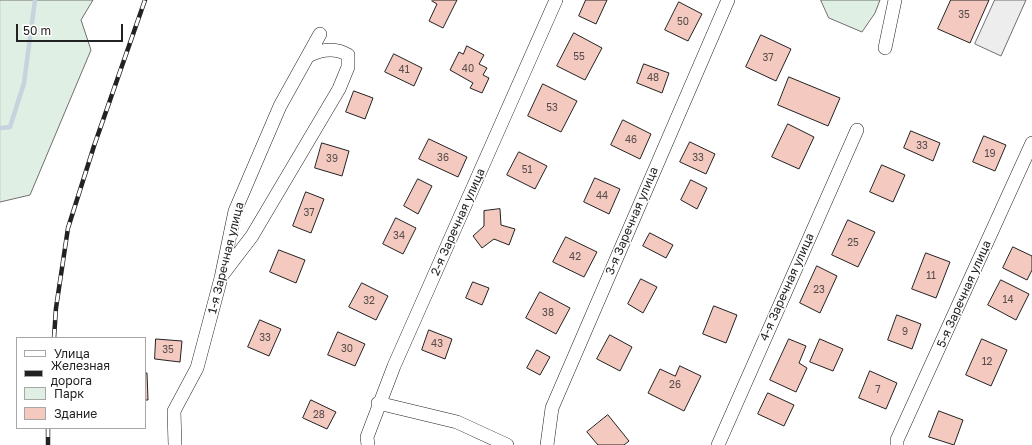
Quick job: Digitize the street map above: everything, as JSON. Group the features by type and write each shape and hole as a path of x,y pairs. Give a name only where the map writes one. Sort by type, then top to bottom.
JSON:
{"street":[{"name":"2-я Заречная улица","path":"368,445 366,438 378,403 556,0"},
{"name":"3-я Заречная улица","path":"547,445 552,408 728,0"},
{"path":"885,48 895,0"},
{"name":"1-я Заречная улица","path":"175,445 174,411 197,368 221,278 235,211 280,106 320,34"},
{"path":"221,278 252,236 339,89 348,67 348,55 343,52 330,50 318,52 308,56"},
{"name":"4-я Заречная улица","path":"718,445 857,130"},
{"name":"5-я Заречная улица","path":"896,445 1032,143"},
{"path":"378,403 457,422 507,445"}],"green space":[{"path":"0,0 93,0 81,20 91,50 30,195 0,202"},
{"path":"821,0 880,0 875,13 862,32 829,18"}],"shaded area":[{"path":"995,0 1026,0 1001,56 975,44"}],"building":[{"path":"457,0 443,28 429,21 437,4 432,1"},
{"path":"586,0 607,0 596,24 579,16"},
{"path":"951,0 989,0 970,43 938,29"},
{"path":"679,2 702,14 688,41 665,30"},
{"path":"574,33 602,48 585,80 557,66"},
{"path":"761,35 791,49 776,81 746,67"},
{"path":"467,46 484,55 479,64 487,68 483,75 489,78 482,93 470,88 473,83 450,70 459,52 463,54"},
{"path":"394,54 422,68 414,86 385,72"},
{"path":"644,64 669,73 662,93 637,83"},
{"path":"789,77 840,98 828,126 778,105"},
{"path":"543,84 577,101 561,132 528,116"},
{"path":"354,91 373,98 365,119 346,112"},
{"path":"623,120 651,134 640,159 611,145"},
{"path":"788,124 814,137 799,169 772,157"},
{"path":"911,131 940,143 933,161 904,148"},
{"path":"984,136 1006,145 995,171 973,162"},
{"path":"429,139 467,157 458,177 419,159"},
{"path":"690,142 715,154 706,174 680,162"},
{"path":"322,143 349,151 342,176 315,168"},
{"path":"519,152 547,166 535,189 507,175"},
{"path":"882,165 905,175 893,202 870,192"},
{"path":"595,178 620,189 609,214 584,202"},
{"path":"418,179 432,186 418,214 404,206"},
{"path":"691,180 707,188 697,209 681,200"},
{"path":"306,192 324,199 311,233 293,226"},
{"path":"500,209 501,225 515,229 509,245 494,239 482,248 473,236 484,226 484,211"},
{"path":"396,218 416,228 403,254 383,244"},
{"path":"848,220 875,232 858,267 832,255"},
{"path":"650,233 673,245 666,258 643,246"},
{"path":"566,237 597,252 584,277 553,262"},
{"path":"1013,247 1032,256 1032,270 1027,280 1003,268"},
{"path":"279,250 305,260 296,283 270,272"},
{"path":"926,253 950,262 936,298 912,289"},
{"path":"817,266 837,276 820,313 800,303"},
{"path":"641,279 657,287 643,313 628,304"},
{"path":"1001,280 1029,294 1016,320 988,305"},
{"path":"473,282 489,288 482,305 466,298"},
{"path":"362,283 388,296 376,320 349,307"},
{"path":"540,292 570,308 556,334 526,318"},
{"path":"714,306 737,315 726,343 703,334"},
{"path":"897,315 921,324 912,349 888,340"},
{"path":"260,320 281,329 269,356 248,347"},
{"path":"429,330 452,339 445,359 422,350"},
{"path":"338,332 365,344 355,366 328,355"},
{"path":"610,335 632,347 620,371 597,359"},
{"path":"156,339 182,341 180,362 155,359"},
{"path":"789,339 806,346 799,363 807,368 796,392 770,380"},
{"path":"820,339 843,349 833,371 810,362"},
{"path":"982,339 1007,350 991,386 966,375"},
{"path":"537,350 550,357 540,375 527,368"},
{"path":"680,366 701,376 684,411 648,393 660,369 675,376"},
{"path":"870,371 897,383 886,409 859,398"},
{"path":"146,373 147,373 148,400 146,400"},
{"path":"768,393 794,405 784,426 758,414"},
{"path":"311,400 336,412 327,429 303,418"},
{"path":"939,411 963,420 954,445 929,437"},
{"path":"608,415 629,441 624,445 598,445 587,432"}],"waterway":[{"path":"0,128 10,127 24,83 35,0"}],"railway":[{"path":"54,337 56,308 68,228 94,146 145,0"},
{"path":"48,429 48,445"}]}
